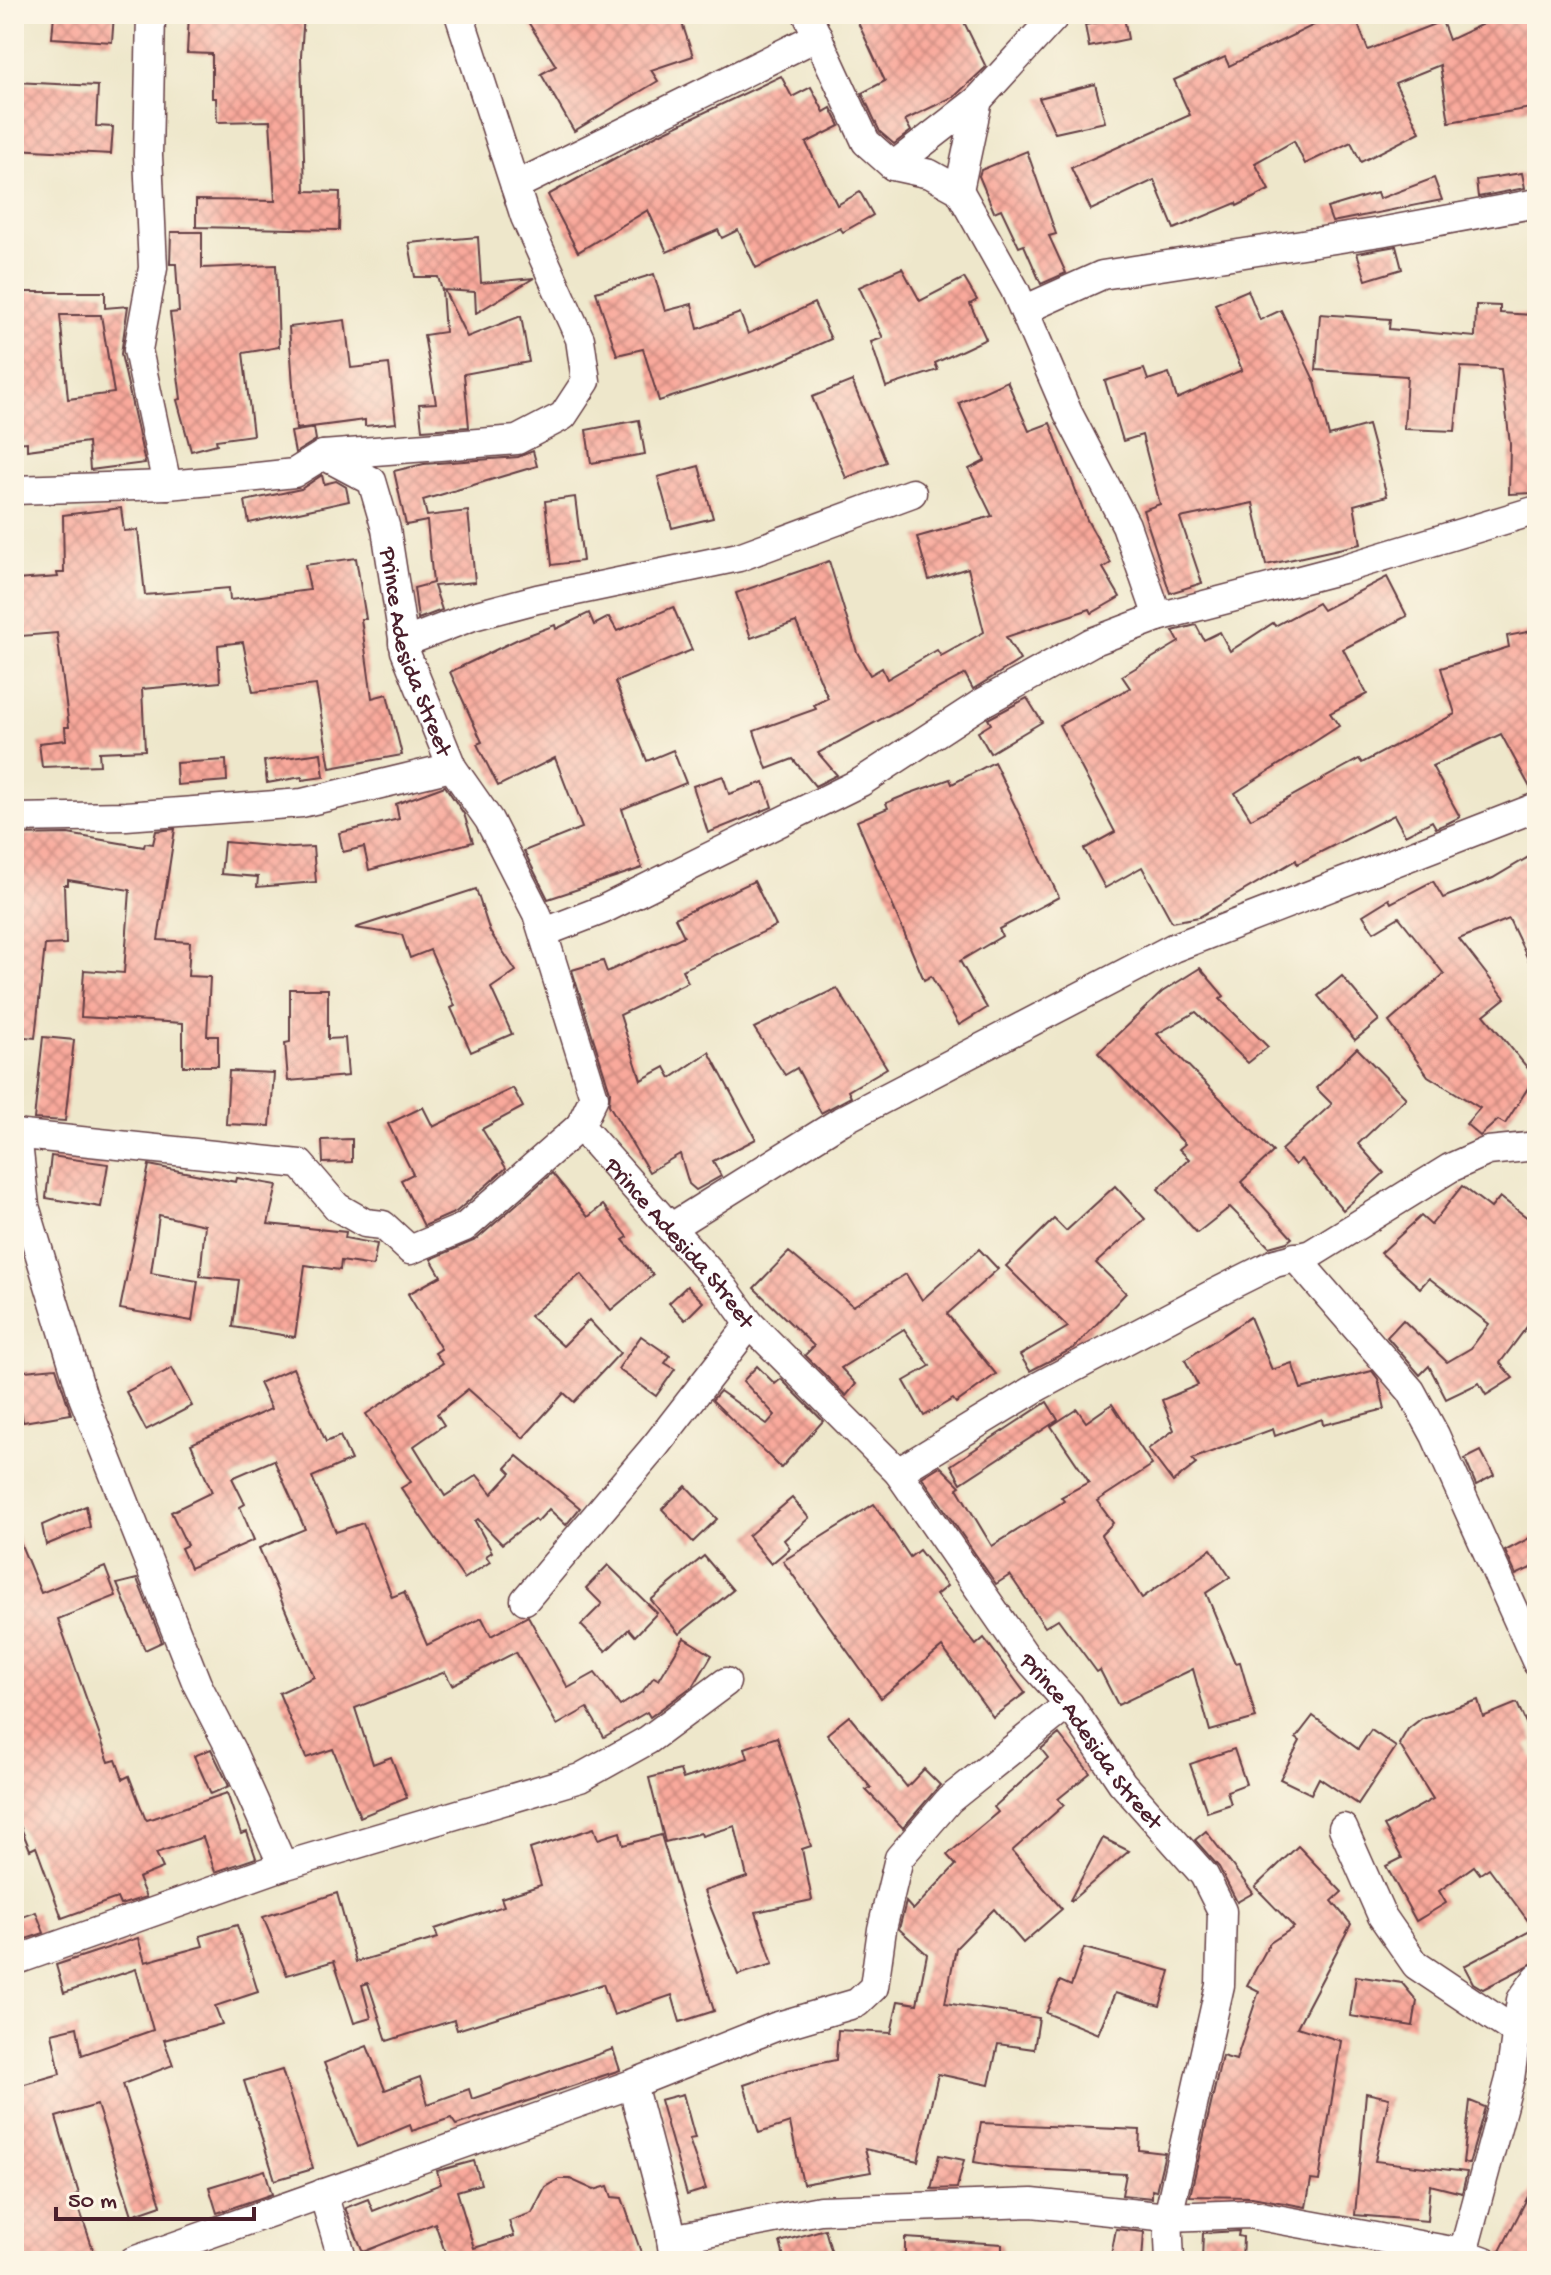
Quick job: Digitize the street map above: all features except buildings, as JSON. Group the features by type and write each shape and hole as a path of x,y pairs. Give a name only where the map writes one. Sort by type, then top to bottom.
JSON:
{"street":[{"path":"151,14 148,155 153,268 138,350 167,485"},
{"path":"14,490 167,485 294,473 323,455 517,440 563,416 586,381 580,339 515,186 459,14"},
{"path":"893,166 978,100 1049,19 1057,14"},
{"path":"515,186 812,25 866,142 893,166 930,174 959,190 1024,310 1068,413 1126,525 1158,617"},
{"path":"959,190 978,100"},
{"path":"1024,310 1102,275 1380,232 1537,203"},
{"name":"Prince Adesida Street","path":"323,455 372,481 386,529 403,643 452,767 489,820 545,932 594,1097 580,1126 724,1288 750,1324 898,1472 1024,1654 1069,1704 1122,1783 1204,1875 1222,1911 1220,1985 1168,2217 1170,2261"},
{"path":"403,643 473,616 537,599 739,557 912,493"},
{"path":"545,932 602,910 861,782 1010,687 1092,642 1158,617 1342,569 1537,510"},
{"path":"14,818 126,816 302,803 452,767"},
{"path":"670,1228 841,1121 1173,948 1537,807"},
{"path":"283,1866 232,1752 197,1684 83,1397 25,1206 16,1134 300,1164 337,1207 365,1223 383,1225 410,1250 465,1227 580,1126"},
{"path":"898,1472 1052,1379 1213,1294 1295,1257 1311,1254 1450,1168 1488,1151 1537,1146"},
{"path":"1295,1257 1411,1391 1435,1435 1537,1663"},
{"path":"525,1600 656,1445 750,1324"},
{"path":"14,1961 283,1866 580,1778 648,1740 726,1682"},
{"path":"133,2261 632,2084 775,2027 857,2003 874,1987 882,1929 899,1858 949,1800 1069,1704"},
{"path":"1343,1828 1382,1916 1416,1965 1516,2032"},
{"path":"632,2084 673,2250 820,2210 1032,2203 1168,2217 1249,2214 1474,2257 1510,2079 1521,2000 1537,1978"},
{"path":"323,2193 343,2261"}]}
